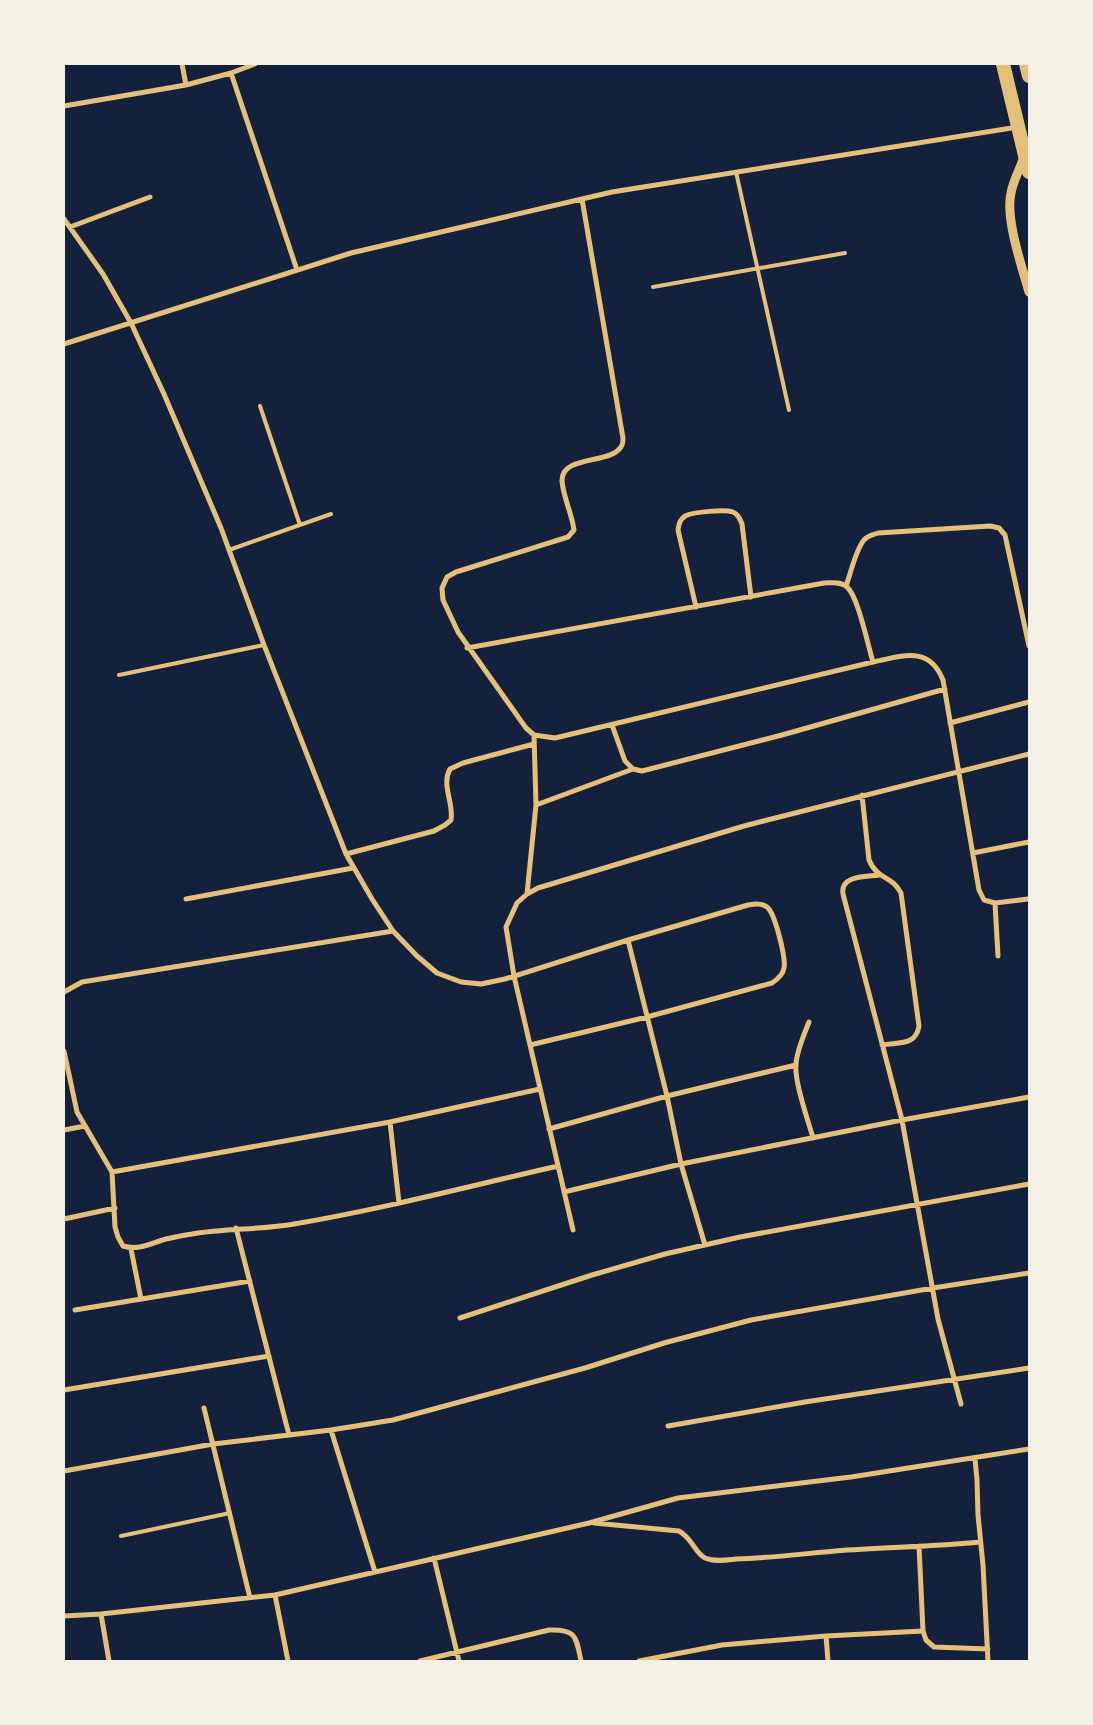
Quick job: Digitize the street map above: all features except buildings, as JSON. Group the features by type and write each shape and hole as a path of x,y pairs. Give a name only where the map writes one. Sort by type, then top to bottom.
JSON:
{"highway":[{"path":"1003,64 1029,172"},
{"path":"1026,64 1029,76"}],"street":[{"path":"182,64 186,85"},
{"path":"64,106 186,85 231,73 255,64"},
{"path":"231,73 297,270"},
{"path":"64,344 351,253 612,192 1019,127"},
{"path":"1025,154 1010,194 1014,240 1029,292"},
{"path":"70,227 150,197"},
{"path":"582,199 623,438 622,446 616,453 573,465 565,470 562,479 574,530 568,537 465,568 447,578 442,588 443,600 448,615 467,648 526,728 534,735 556,738 873,662 908,655 920,656 929,660 939,668 945,689 979,890 984,900 994,903 1028,899"},
{"path":"64,219 103,274 131,323 190,452 346,854 393,931 417,956 437,973 461,982 481,984 758,904 766,906 772,912 784,958 784,968 780,977 772,983 647,1017 530,1045"},
{"path":"696,607 678,530 680,521 692,514 726,510 735,513 739,518 742,524 751,597"},
{"path":"846,586 864,539 870,535 990,526 999,528 1004,535 1029,646"},
{"path":"467,648 836,582 846,586 854,596 873,662"},
{"path":"612,725 625,761 633,769 642,772 945,689"},
{"path":"950,723 1029,702"},
{"path":"527,894 536,805 534,735"},
{"path":"346,854 434,831 445,826 451,820 452,812 446,780 450,769 463,762 534,744"},
{"path":"573,1230 514,976 506,927 517,903 527,894 538,888 744,826 1029,754"},
{"path":"536,805 633,769"},
{"path":"862,795 869,860 873,869 879,875 897,885 900,893 920,1026 918,1034 914,1039 882,1045"},
{"path":"973,853 1029,842"},
{"path":"186,899 353,868"},
{"path":"879,875 845,882 842,888 902,1120 919,1205 938,1318 961,1404"},
{"path":"994,903 998,956"},
{"path":"64,992 82,982 393,931"},
{"path":"628,940 667,1096 681,1164 705,1245"},
{"path":"809,1022 798,1053 796,1065 797,1076 813,1138"},
{"path":"64,1051 78,1112 112,1172 115,1227 118,1237 123,1246 131,1249 141,1248 165,1239 193,1234 236,1228 293,1224 399,1203 558,1166"},
{"path":"549,1129 667,1096 796,1065"},
{"path":"112,1172 390,1122 540,1089"},
{"path":"564,1192 681,1164 1029,1097"},
{"path":"390,1122 399,1203"},
{"path":"64,1130 85,1126"},
{"path":"460,1318 592,1275 665,1254 740,1237 1029,1184"},
{"path":"64,1219 115,1208"},
{"path":"236,1228 289,1435"},
{"path":"131,1249 141,1299"},
{"path":"64,1471 213,1444 331,1430 393,1420 751,1320 933,1288 1029,1274"},
{"path":"75,1310 250,1282"},
{"path":"64,1390 269,1356"},
{"path":"668,1426 804,1402 1029,1368"},
{"path":"204,1408 250,1598"},
{"path":"331,1430 375,1572"},
{"path":"64,1616 101,1614 275,1595 589,1523 678,1498 851,1477 1029,1449"},
{"path":"975,1458 988,1661"},
{"path":"589,1523 679,1531 687,1535 699,1553 705,1558 714,1560 980,1542"},
{"path":"919,1546 923,1632 926,1640 934,1647 988,1649"},
{"path":"434,1558 459,1661"},
{"path":"275,1595 288,1661"},
{"path":"101,1614 109,1661"},
{"path":"420,1661 549,1630 563,1629 572,1633 577,1641 580,1661"},
{"path":"639,1661 722,1645 826,1636 923,1632"},
{"path":"826,1636 828,1661"}],"lane":[{"path":"736,172 789,410"},
{"path":"654,287 845,253"},
{"path":"260,406 300,525"},
{"path":"229,550 331,514"},
{"path":"119,675 264,645"},
{"path":"121,1536 230,1513"}]}
